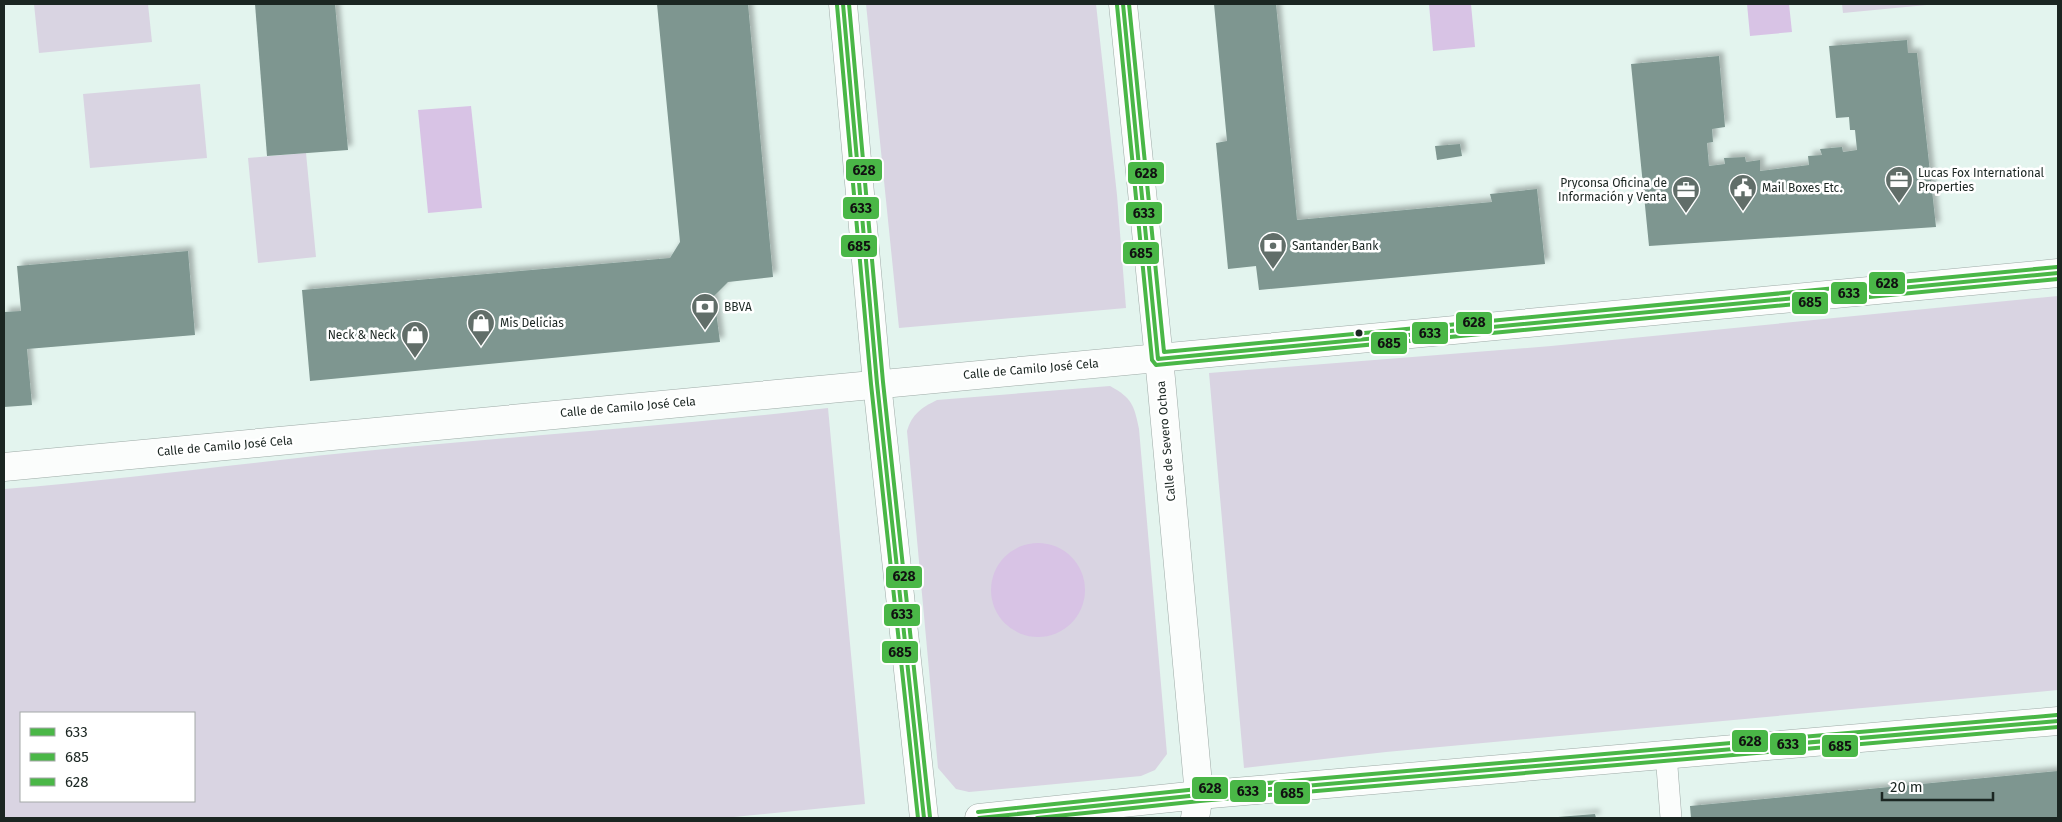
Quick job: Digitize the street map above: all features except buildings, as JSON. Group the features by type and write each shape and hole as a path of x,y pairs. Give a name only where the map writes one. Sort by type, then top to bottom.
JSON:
{"street":[{"path":"843,4 877,383 924,818"},
{"name":"Calle de Severo Ochoa","path":"1123,4 1158,359 1197,807"},
{"name":"Calle de Camilo José Cela","path":"4,467 877,383 1158,359 2058,273"},
{"path":"979,818 1197,807 1666,754 2058,721"}],"lane":[{"path":"1666,754 1671,818"}],"shaded area":[{"path":"34,4 148,4 152,42 39,53"},
{"path":"866,4 1096,4 1117,195 1126,308 899,328"},
{"path":"1429,4 1471,4 1475,47 1433,51"},
{"path":"1747,4 1789,4 1792,32 1750,36"},
{"path":"1842,4 1937,4 1843,13"},
{"path":"200,84 207,158 90,168 83,94"},
{"path":"471,106 482,208 428,213 418,110"},
{"path":"306,153 316,257 258,263 248,158"},
{"path":"2058,296 2058,690 1386,752 1244,768 1209,373 1551,346"},
{"path":"1110,386 1123,394 1131,403 1139,429 1167,754 1155,770 1141,776 969,792 956,789 938,768 907,431 909,425 918,412 937,400"},
{"path":"828,408 865,804 724,818 4,818 4,489 385,449 662,425"},
{"path":"1038,543 1056,546 1071,557 1082,572 1085,590 1082,608 1071,623 1056,634 1038,637 1020,634 1005,623 994,608 991,590 994,572 1005,557 1020,546"}],"transit line":[{"name":"633","path":"843,4 877,383 924,818"},
{"name":"628","path":"849,4 883,382 930,817"},
{"name":"633","path":"1123,4 1158,359 2058,273"},
{"name":"628","path":"1129,4 1164,352 2057,267"},
{"name":"685","path":"837,5 871,384 918,818"},
{"name":"685","path":"1117,5 1152,360 1156,365 2058,279"},
{"name":"628","path":"978,812 1198,789 2057,715"},
{"name":"633","path":"979,818 1199,795 2058,721"},
{"name":"685","path":"1037,818 1200,801 2058,727"}],"place":[{"name":"Lucas Fox International Properties","path":"1899,204"},
{"name":"Mail Boxes Etc.","path":"1743,212"},
{"name":"Pryconsa Oficina de Información y Venta","path":"1686,214"},
{"name":"Santander Bank","path":"1273,270"},
{"name":"BBVA","path":"705,331"},
{"name":"Mis Delicias","path":"481,347"},
{"name":"Neck & Neck","path":"415,359"}]}
